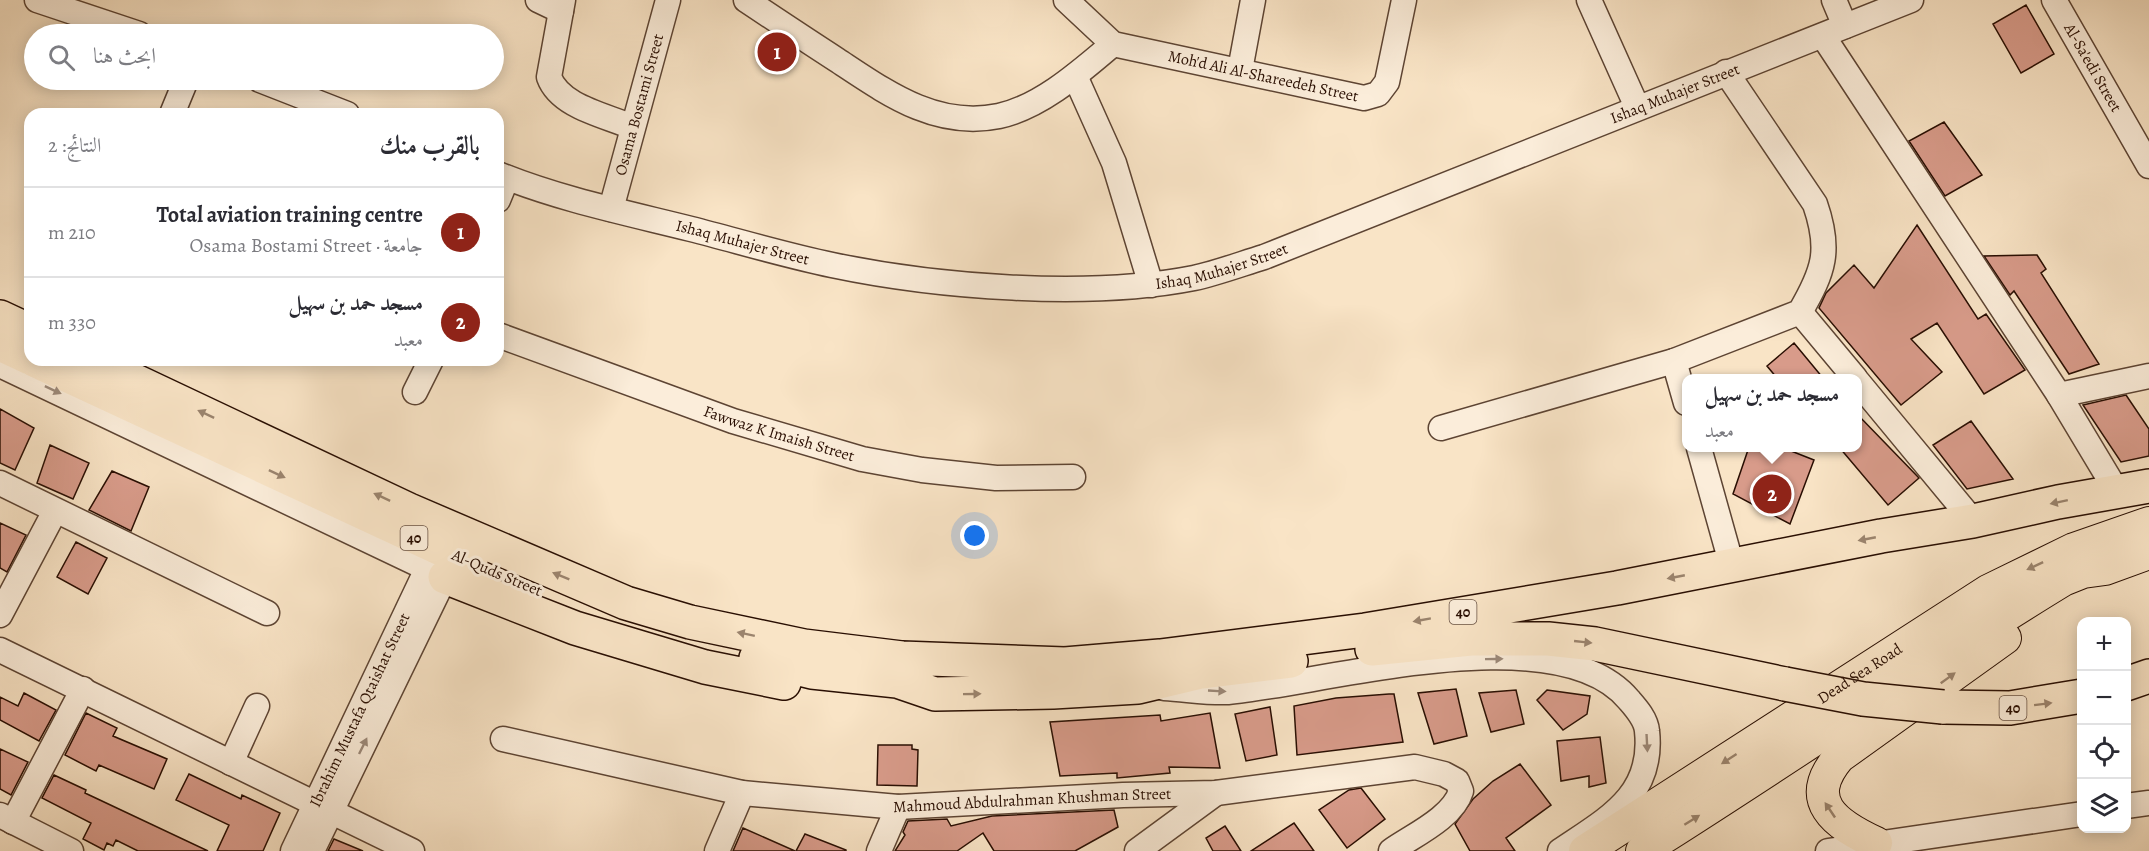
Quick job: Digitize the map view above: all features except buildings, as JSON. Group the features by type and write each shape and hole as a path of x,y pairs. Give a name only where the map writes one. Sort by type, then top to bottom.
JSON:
{"highway":[{"path":"0,317 24,328"},
{"name":"Al-Quds Street","path":"0,344 24,355"},
{"name":"Al-Quds Street","path":"47,366 413,537 563,601 669,637 808,659"},
{"name":"Al-Quds Street","path":"104,366 410,510 626,603 808,659"},
{"name":"40","path":"808,659 902,658 1065,664 1160,656 1365,630 1617,588 1973,521 2116,490 2149,486"},
{"path":"436,573 575,628 705,667 811,688 912,702 935,694"},
{"name":"40","path":"808,659 897,681 935,694 1138,687 1201,672 1377,648 1494,638 1548,639 1595,644 1863,699 1943,707 2010,708 2077,697"},
{"path":"2131,683 2149,676"}],"main road":[{"name":"Dead Sea Road","path":"1585,851 1988,591 2064,554 2149,523"},
{"path":"1642,851 1770,771 1950,649 2063,580 2105,569 2149,553"},
{"path":"1876,843 1844,826 1825,808 1823,780 1835,762 2007,636 2105,569"},
{"path":"1770,771 1778,728"}],"street":[{"path":"37,0 109,24"},
{"path":"538,0 562,5 549,77 552,85 569,100 632,127"},
{"name":"Osama Bostami Street","path":"611,209 668,0"},
{"path":"746,0 883,91 910,106 941,116 971,120 1001,116 1038,99 1075,76 1113,44 1066,0"},
{"path":"1240,70 1253,0"},
{"name":"Moh'd Ali Al-Shareedeh Street","path":"1113,44 1364,98 1374,97 1387,82 1404,0"},
{"path":"1590,0 1637,107"},
{"path":"1834,0 1845,26"},
{"name":"Ishaq Muhajer Street","path":"504,185 611,209 832,265 923,279 1027,286 1151,285 1196,277 1264,257 1911,0"},
{"name":"Al-Sa'edi Street","path":"2054,0 2149,166"},
{"path":"1823,36 2059,395 2116,490"},
{"path":"1441,428 1674,361 1800,312 1823,266 1825,249 1823,226 1815,204 1726,72"},
{"path":"1075,76 1114,163 1151,285"},
{"path":"174,108 182,90"},
{"path":"285,90 331,108"},
{"path":"1800,312 1851,374"},
{"name":"Fawwaz K Imaish Street","path":"504,337 733,421 862,459 922,470 996,478 1073,477"},
{"path":"1674,361 1682,389"},
{"path":"0,365 436,573"},
{"path":"415,392 428,366"},
{"path":"2059,395 2149,376"},
{"path":"1862,387 1973,521"},
{"path":"1700,452 1732,566"},
{"path":"0,483 267,613"},
{"path":"0,615 55,511"},
{"name":"Ibrahim Mustafa Qtaishat Street","path":"293,851 323,808 436,573"},
{"path":"0,650 412,851"},
{"path":"1138,687 1226,692 1434,660 1537,658 1579,668 1621,691 1646,726 1649,748 1645,772 1633,794 1615,813 1560,851"},
{"path":"71,851 7,819 83,689"},
{"path":"231,763 257,706"},
{"name":"Mahmoud Abdulrahman Khushman Street","path":"503,740 741,793 898,807 1216,793 1415,767 1437,791 1439,818 1391,851"},
{"path":"717,851 741,793"},
{"path":"1147,844 1216,793"},
{"path":"1144,795 1152,813 1147,844"},
{"path":"879,851 898,807"},
{"name":"Ibrahim Mustafa Qtaishat Street","path":"312,851 323,808"},
{"path":"1828,851 2077,815"}],"place":[{"name":"Total aviation training centre","path":"777,52"},
{"name":"مسجد حمد بن سهيل","path":"1772,494"}]}
